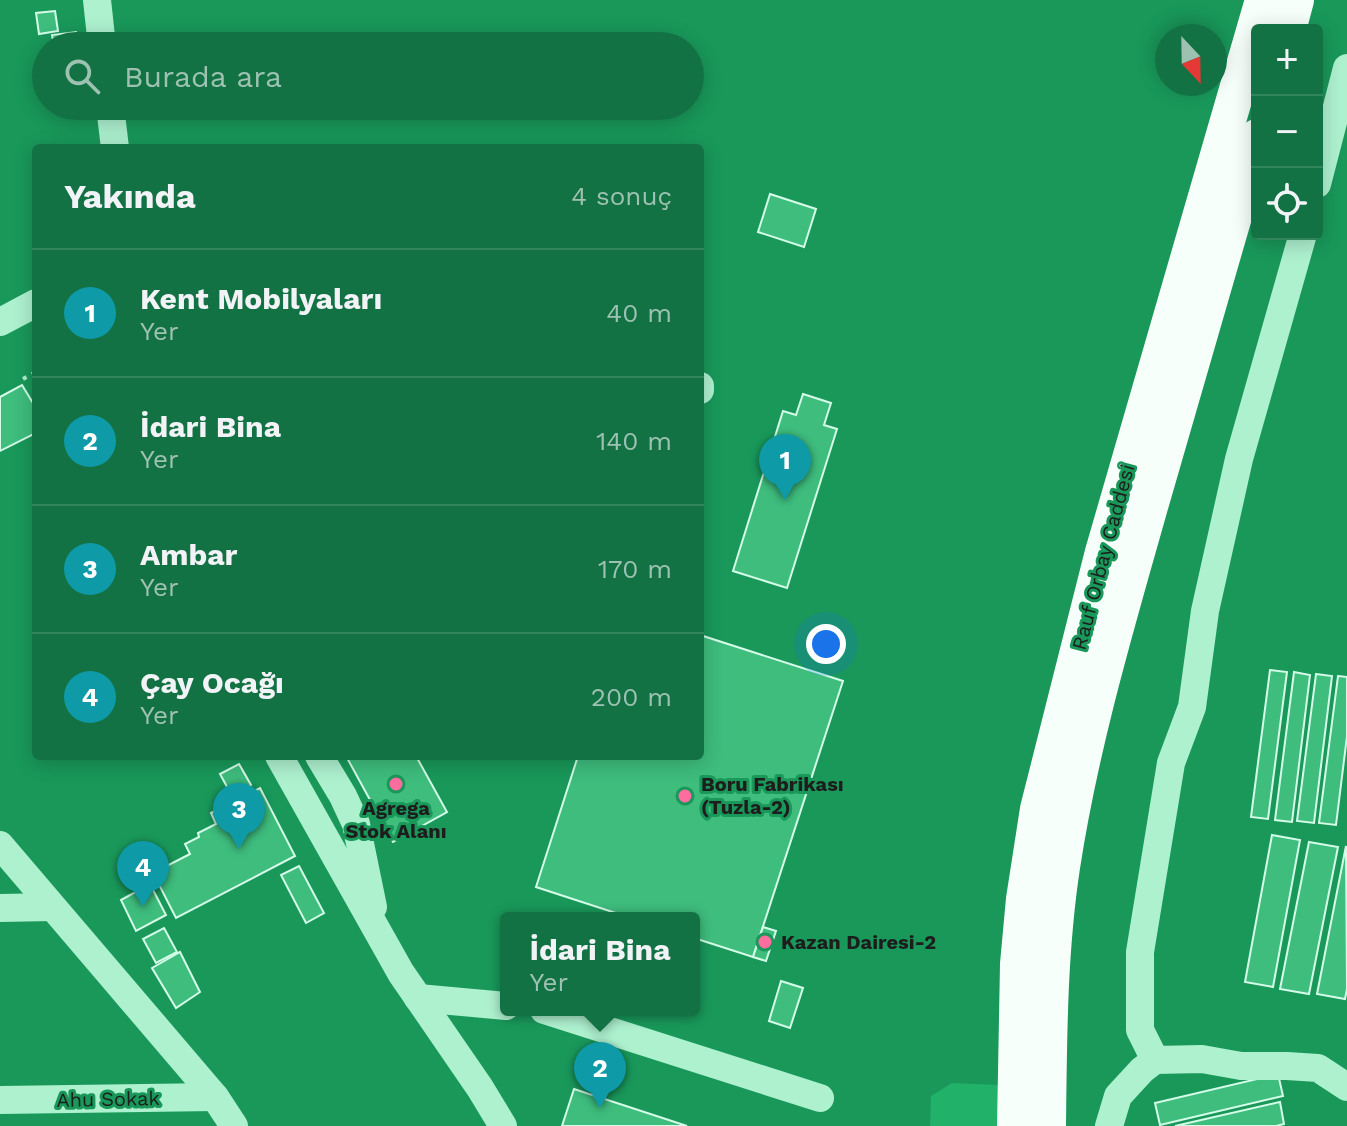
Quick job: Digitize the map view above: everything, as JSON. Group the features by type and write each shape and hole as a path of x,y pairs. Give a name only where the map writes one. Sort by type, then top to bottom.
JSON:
{"main road":[{"name":"Rauf Orbay Caddesi","path":"1015,1126 1018,964 1038,809 1103,552 1263,0"},
{"path":"1290,24 1296,0"},
{"name":"Rauf Orbay Caddesi","path":"1048,1126 1049,1011 1054,932 1062,867 1080,770 1120,612 1251,158"}],"street":[{"path":"97,0 100,32"},
{"path":"1321,168 1347,68"},
{"path":"112,120 115,144"},
{"path":"1155,1060 1140,1030 1140,952 1171,763 1192,707 1205,611 1239,459 1301,240"},
{"path":"281,760 401,973 503,1126"},
{"path":"321,760 356,824 379,935"},
{"path":"0,845 215,1097 234,1126"},
{"path":"0,908 52,907"},
{"path":"418,998 500,1005"},
{"path":"563,1016 820,1098"},
{"path":"1109,1126 1118,1096 1155,1060 1202,1059 1241,1066 1318,1068 1344,1084"},
{"path":"215,1097 254,1126"},
{"name":"Ahu Sokak","path":"0,1100 215,1097"}],"path":[{"path":"23,379 32,374"}],"green space":[{"path":"952,1083 998,1085 999,1126 930,1126 931,1096"}],"building":[{"path":"55,11 58,31 39,32 36,13"},
{"path":"770,194 816,209 804,247 758,232"},
{"path":"22,385 32,401 32,435 0,451 0,397"},
{"path":"803,394 831,403 824,425 837,429 787,588 733,571 783,411 796,415"},
{"name":"Boru Fabrikası (Tuzla-2)","path":"704,636 843,681 753,957 700,940 700,912 613,912 536,887 577,760 704,760"},
{"path":"1270,670 1287,672 1268,819 1251,817"},
{"path":"1294,672 1310,675 1292,822 1275,820"},
{"path":"1316,674 1332,676 1314,823 1297,821"},
{"path":"1338,676 1347,677 1347,736 1336,825 1319,823"},
{"name":"Agrega Stok Alanı","path":"348,760 418,760 447,812 393,842"},
{"path":"239,764 251,785 232,796 220,774"},
{"path":"260,788 295,856 176,918 153,873 190,854 185,844 216,824 211,813"},
{"path":"1272,835 1300,840 1273,987 1245,982"},
{"path":"1309,842 1338,847 1309,994 1280,989"},
{"path":"1346,846 1347,989 1345,999 1317,994"},
{"path":"299,866 324,913 306,923 281,875"},
{"path":"150,884 166,915 136,931 121,900"},
{"name":"Kazan Dairesi-2","path":"763,927 776,931 766,961 753,957"},
{"path":"164,928 177,952 156,963 143,939"},
{"path":"180,952 200,992 176,1008 152,968"},
{"path":"781,981 803,988 790,1028 769,1021"},
{"path":"1278,1074 1283,1096 1160,1125 1155,1103"},
{"path":"574,1089 687,1126 562,1126"},
{"path":"1280,1102 1284,1124 1276,1126 1175,1126"}],"place":[{"name":"Kent Mobilyaları","path":"785,500"},
{"name":"Agrega Stok Alanı","path":"396,784"},
{"name":"Boru Fabrikası (Tuzla-2)","path":"685,796"},
{"name":"Ambar","path":"239,849"},
{"name":"Çay Ocağı","path":"143,907"},
{"name":"Kazan Dairesi-2","path":"765,942"},
{"name":"İdari Bina","path":"600,1108"}]}
